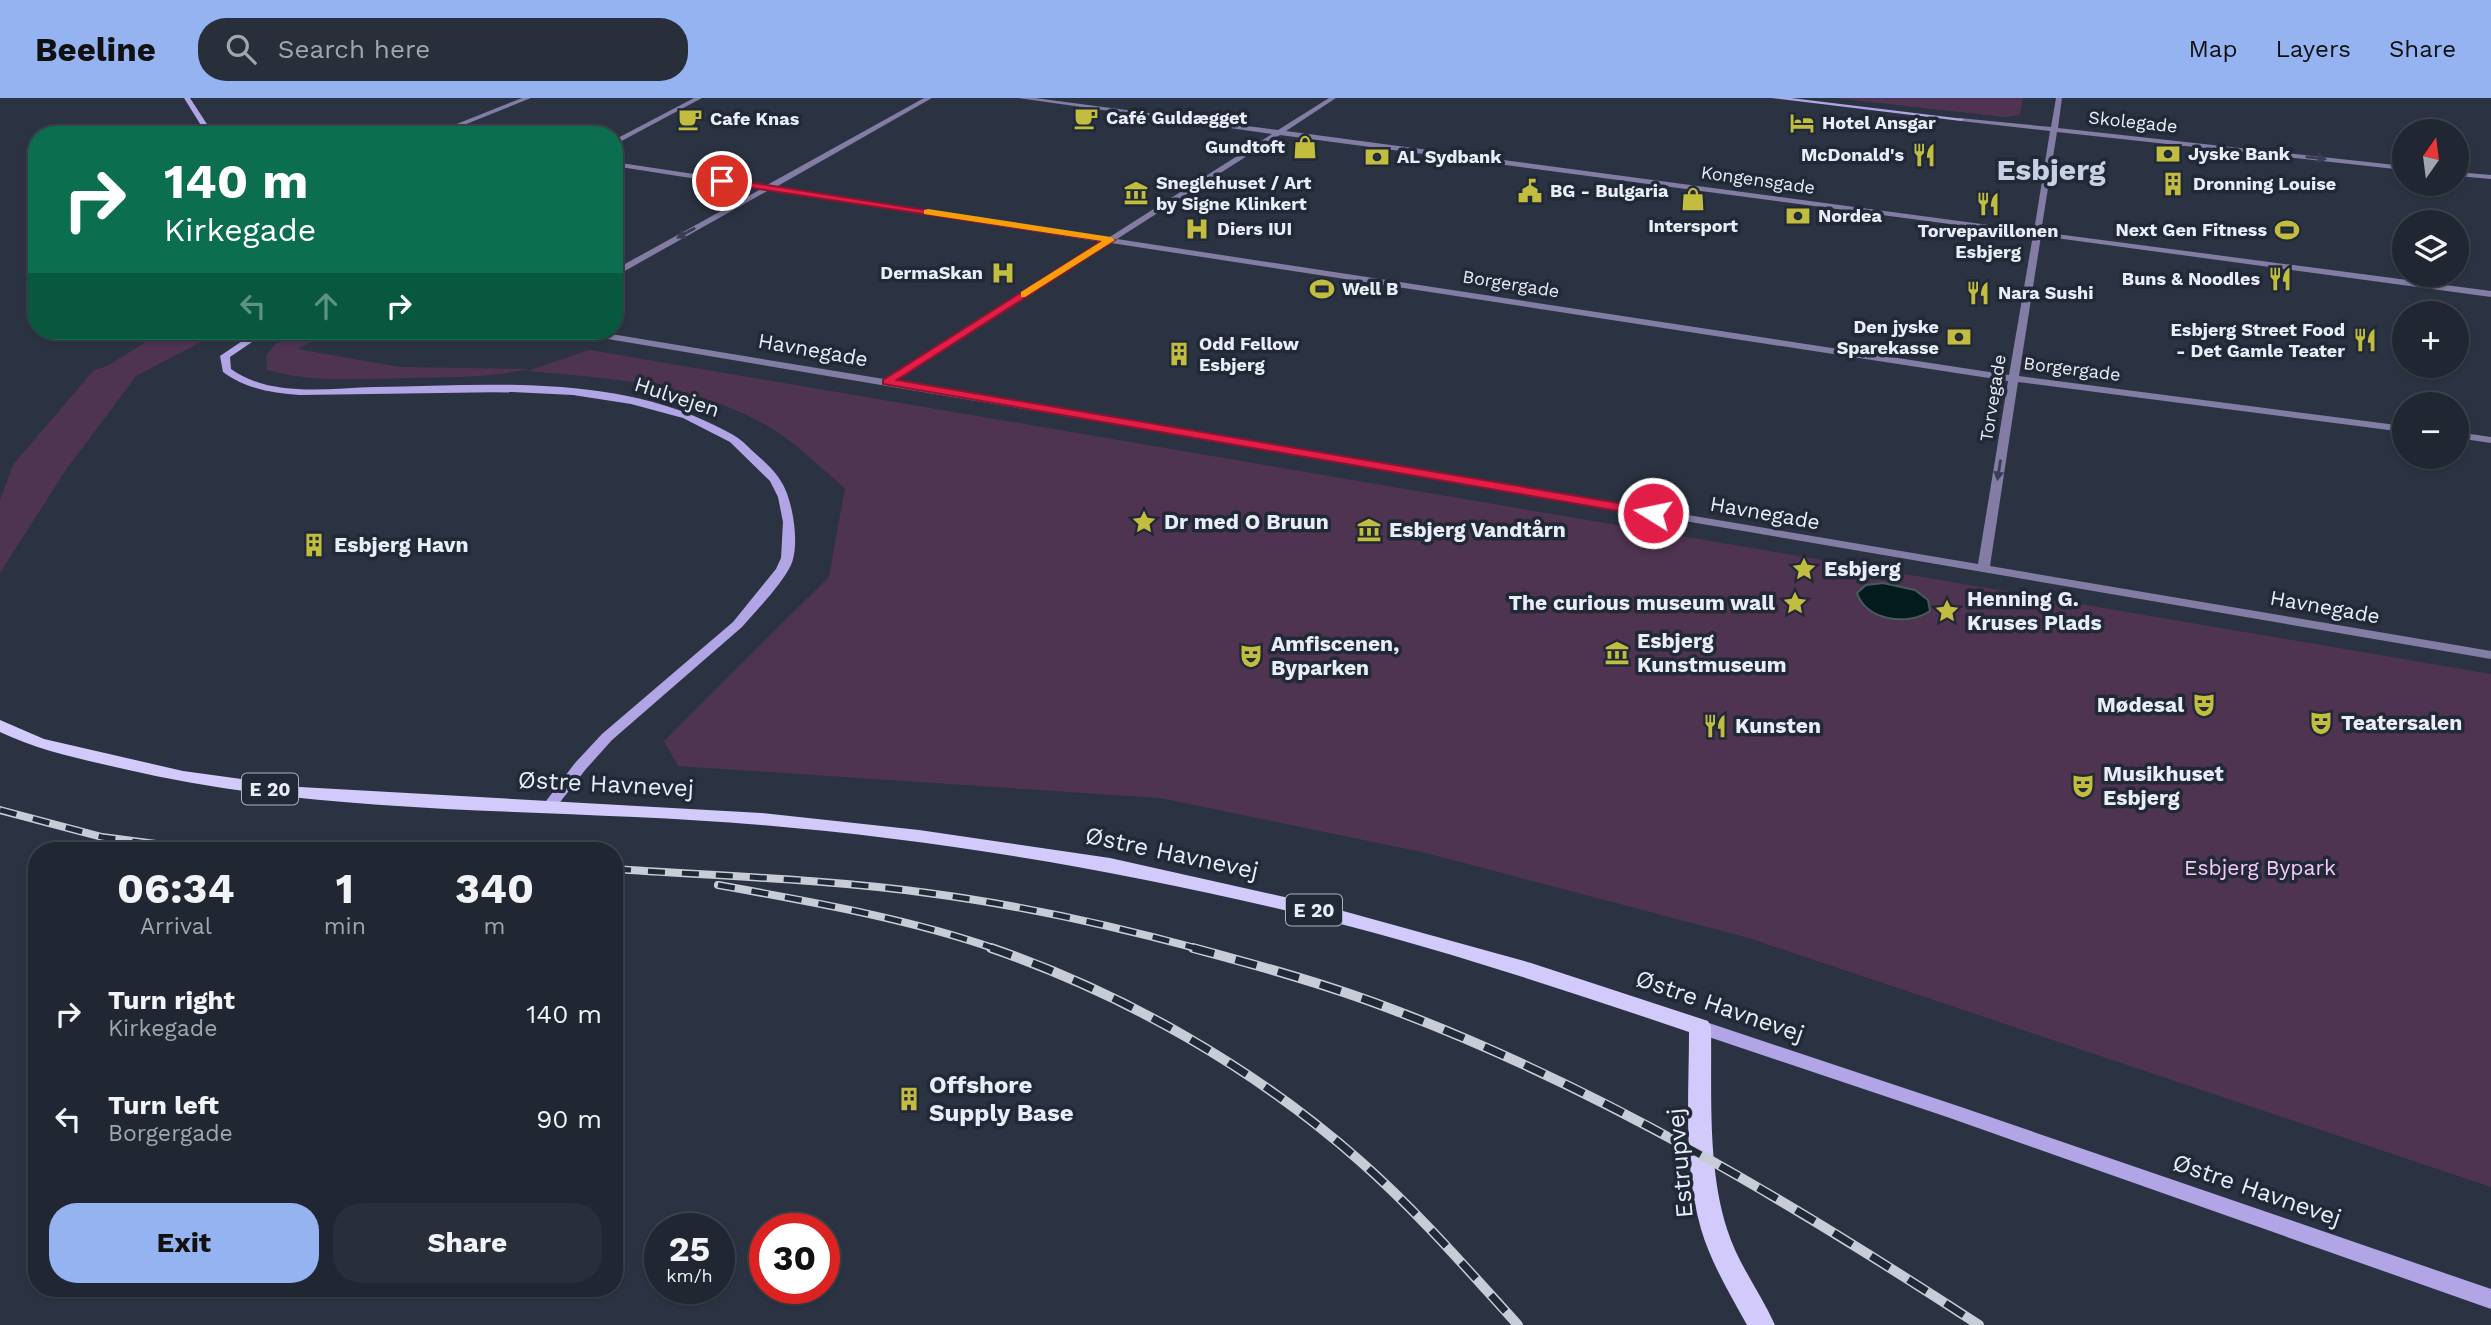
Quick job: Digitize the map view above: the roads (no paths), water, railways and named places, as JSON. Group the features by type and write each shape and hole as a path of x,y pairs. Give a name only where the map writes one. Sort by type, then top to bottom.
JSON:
{"main road":[{"name":"Østre Havnevej","path":"0,725 38,743 183,777 300,793 761,819 919,836 1110,865 1325,913 1523,968 1700,1027"},
{"name":"Estrupvej","path":"1700,1027 1703,1156 1710,1215 1726,1260 1761,1325"}],"street":[{"path":"187,98 205,126"},
{"path":"455,126 528,98"},
{"path":"623,138 699,98"},
{"path":"623,269 929,98"},
{"name":"Kongensgade","path":"1021,98 2491,294"},
{"path":"887,382 1333,98"},
{"name":"Skolegade","path":"1774,98 2392,167"},
{"path":"2053,129 2059,98"},
{"name":"Torvegade","path":"1983,569 2053,129"},
{"name":"Borgergade","path":"623,165 1969,373 2392,427"},
{"path":"2469,175 2491,177"},
{"name":"Havnegade","path":"623,338 2491,655"},
{"name":"Hulvejen","path":"249,340 225,356 226,370 237,381 266,388 329,391 505,390 609,397 695,418 728,435 755,454 777,483 790,514 786,563 761,600 734,630 617,727 575,772 548,808"},
{"path":"2469,437 2491,440"},
{"name":"Østre Havnevej","path":"1700,1027 1954,1112 2491,1299"}],"railway":[{"path":"0,810 102,837 140,842"},
{"path":"623,870 811,881 928,893 1064,916 1199,949"},
{"path":"718,885 928,928 996,949"},
{"path":"991,948 1090,987 1138,1011 1186,1036 1276,1095 1319,1127 1381,1180 1518,1325"},
{"path":"1193,948 1294,976 1394,1010 1472,1041 1547,1076 1622,1112 1767,1193 1979,1325"}],"place":[{"name":"Café Guldægget","path":"1086,118"},
{"name":"Cafe Knas","path":"690,119"},
{"name":"Hotel Ansgar","path":"1802,123"},
{"name":"Gundtoft","path":"1305,147"},
{"name":"Jyske Bank","path":"2168,154"},
{"name":"McDonald's","path":"1924,155"},
{"name":"AL Sydbank","path":"1377,157"},
{"name":"Dronning Louise","path":"2173,184"},
{"name":"BG - Bulgaria","path":"1530,191"},
{"name":"Sneglehuset / Art by Signe Klinkert","path":"1136,193"},
{"name":"Intersport","path":"1693,199"},
{"name":"Torvepavillonen Esbjerg","path":"1988,204"},
{"name":"Nordea","path":"1798,216"},
{"name":"Diers IUI","path":"1197,229"},
{"name":"Next Gen Fitness","path":"2287,230"},
{"name":"DermaSkan","path":"1003,273"},
{"name":"Buns & Noodles","path":"2280,279"},
{"name":"Well B","path":"1322,289"},
{"name":"Nara Sushi","path":"1978,293"},
{"name":"Den jyske Sparekasse","path":"1959,337"},
{"name":"Esbjerg Street Food - Det Gamle Teater","path":"2365,340"},
{"name":"Odd Fellow Esbjerg","path":"1179,354"},
{"name":"Dr med O Bruun","path":"1144,522"},
{"name":"Esbjerg Vandtårn","path":"1369,530"},
{"name":"Esbjerg Havn","path":"314,545"},
{"name":"Esbjerg","path":"1804,569"},
{"name":"The curious museum wall","path":"1795,603"},
{"name":"Henning G. Kruses Plads","path":"1947,611"},
{"name":"Esbjerg Kunstmuseum","path":"1617,653"},
{"name":"Amfiscenen, Byparken","path":"1251,656"},
{"name":"Mødesal","path":"2204,705"},
{"name":"Teatersalen","path":"2321,723"},
{"name":"Kunsten","path":"1715,726"},
{"name":"Musikhuset Esbjerg","path":"2083,786"},
{"name":"Offshore Supply Base","path":"909,1099"}],"district":[{"name":"Esbjerg","path":"2051,170"}],"park label":[{"name":"Esbjerg Bypark","path":"2260,868"}]}
